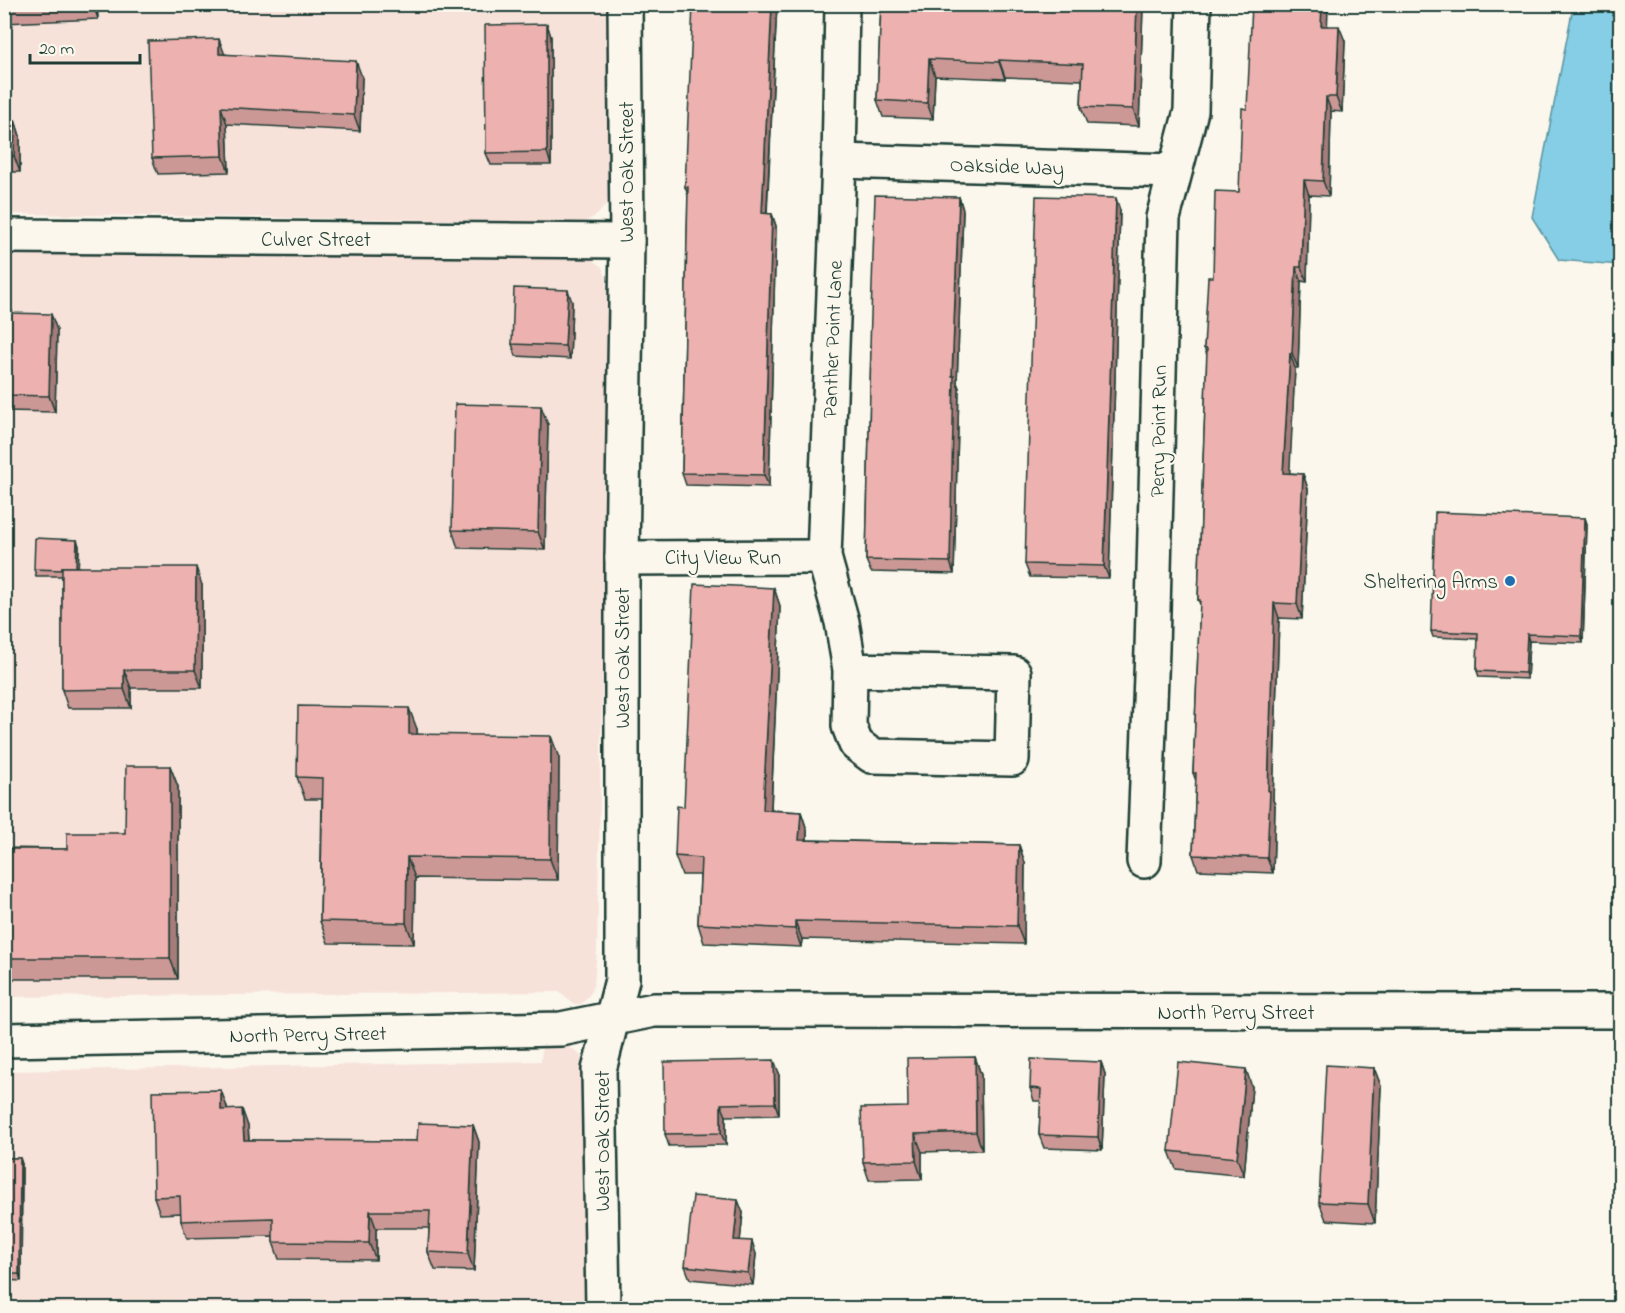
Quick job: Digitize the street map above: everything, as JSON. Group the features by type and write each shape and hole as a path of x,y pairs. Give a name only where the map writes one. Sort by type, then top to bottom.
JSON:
{"street":[{"name":"West Oak Street","path":"603,1308 599,1070 622,980 622,558 627,241 625,4"},
{"name":"Panther Point Lane","path":"842,4 839,161 824,556 842,622 850,670 849,726 856,744 872,756 1012,759 1014,673 850,670"},
{"name":"Perry Point Run","path":"1144,861 1163,218 1191,111 1194,4"},
{"name":"Oakside Way","path":"839,161 1174,171"},
{"name":"Culver Street","path":"4,236 627,241"},
{"name":"City View Run","path":"622,558 824,556"},
{"name":"North Perry Street","path":"4,1040 561,1029 654,1010 1620,1011"}],"shaded area":[{"path":"5,5 609,5 611,173 606,205 597,215 585,222 5,214"},
{"path":"5,248 544,257 591,259 602,267 607,290 605,551 597,951 594,984 591,993 581,1004 574,1004 559,992 5,997"},
{"path":"542,1047 567,1047 575,1050 581,1056 583,1066 588,1308 5,1308 4,1071 541,1061"}],"water":[{"path":"1576,5 1620,5 1620,265 1559,260 1532,217 1573,7"}],"building":[{"path":"4,4 81,4 4,7"},
{"path":"693,4 772,4 762,213 772,214 764,475 682,473 688,187 685,187"},
{"path":"881,4 1137,4 1133,109 1081,107 1083,64 999,60 999,62 929,59 927,103 877,100"},
{"path":"1252,4 1322,4 1321,26 1339,26 1336,97 1326,97 1323,181 1304,180 1301,267 1296,267 1283,473 1303,474 1297,604 1274,603 1267,858 1193,855 1196,773 1193,773 1207,349 1204,348 1208,277 1213,277 1215,191 1239,192 1242,108 1247,109"},
{"path":"547,24 547,152 486,153 485,25"},
{"path":"219,39 219,54 356,61 354,115 221,107 223,156 152,158 148,41"},
{"path":"4,120 15,120 14,156 4,156"},
{"path":"875,195 959,197 952,376 954,376 950,562 866,560"},
{"path":"1036,196 1116,198 1104,566 1025,564"},
{"path":"514,288 568,290 565,346 512,344"},
{"path":"4,300 8,300 8,313 51,314 49,396 4,395"},
{"path":"455,404 541,406 538,532 452,530"},
{"name":"Sheltering Arms","path":"1435,512 1585,518 1581,636 1527,634 1525,673 1477,671 1478,633 1431,631"},
{"path":"35,538 77,540 76,567 62,567 62,570 34,569"},
{"path":"62,567 196,567 195,670 124,670 124,689 62,690"},
{"path":"694,584 774,588 763,810 801,812 799,840 1019,845 1017,926 795,921 795,929 698,924 701,858 675,856 677,806 684,807"},
{"path":"298,706 409,708 409,734 551,736 550,859 407,857 406,923 320,921 323,778 297,777"},
{"path":"126,766 170,766 170,958 4,958 4,849 67,849 67,833 125,833"},
{"path":"975,1057 976,1132 915,1134 916,1161 863,1162 861,1108 908,1107 907,1058"},
{"path":"1031,1059 1101,1062 1098,1137 1039,1135 1041,1089 1030,1088"},
{"path":"774,1060 775,1103 721,1104 721,1133 665,1134 664,1062"},
{"path":"1178,1062 1246,1069 1237,1158 1169,1151"},
{"path":"1326,1065 1374,1068 1368,1204 1319,1202"},
{"path":"221,1090 221,1110 242,1109 244,1140 417,1141 418,1123 473,1125 468,1254 428,1252 430,1211 370,1211 369,1243 273,1242 273,1218 181,1221 180,1196 154,1197 152,1091"},
{"path":"4,1158 20,1158 19,1274 4,1274"},
{"path":"693,1196 738,1200 734,1240 752,1241 748,1273 685,1266"}],"place":[{"name":"Sheltering Arms","path":"1510,581"}]}
